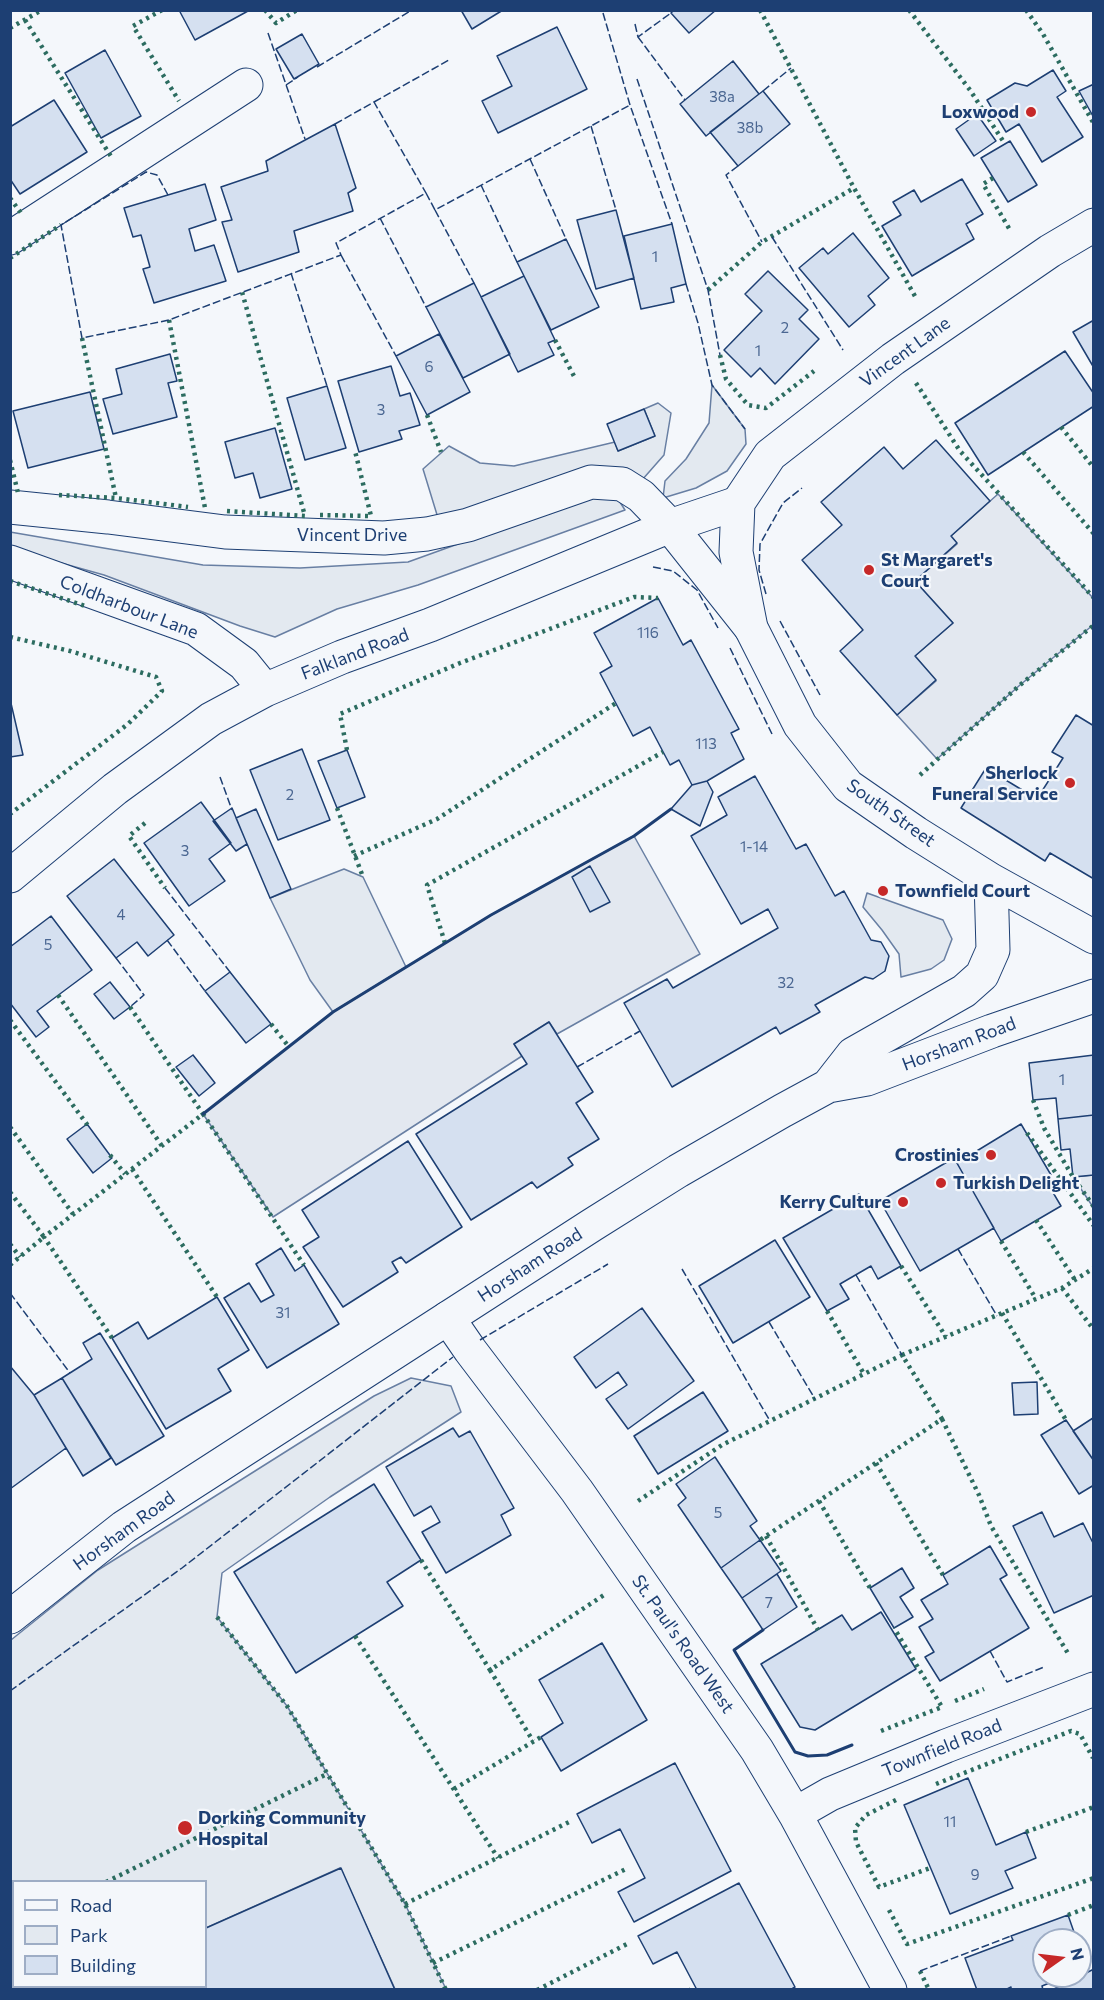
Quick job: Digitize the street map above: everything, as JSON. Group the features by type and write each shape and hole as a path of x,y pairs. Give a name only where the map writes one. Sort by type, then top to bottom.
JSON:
{"street":[{"path":"10,238 246,85"},
{"name":"Vincent Lane","path":"738,503 770,455 892,359 1050,250 1094,225"},
{"name":"Vincent Drive","path":"10,507 108,516 225,532 384,538 427,534 468,525 591,482 622,484 641,496 670,526"},
{"name":"Falkland Road","path":"10,876 115,789 211,719 265,690 670,526 738,503"},
{"name":"South Street","path":"738,503 736,552 751,628"},
{"name":"South Street","path":"670,526 751,628 800,725 848,786 903,824 991,879 1094,937"},
{"name":"Coldharbour Lane","path":"10,562 196,629 244,664 265,690"},
{"path":"828,1086 853,1054 964,991 982,975 993,950 991,879"},
{"name":"Horsham Road","path":"10,1617 124,1527 678,1171 828,1086 867,1079 992,1030 1094,996"},
{"name":"St. Paul's Road West","path":"448,1318 577,1491 757,1750 795,1814 890,1989"},
{"name":"Townfield Road","path":"795,1814 830,1794 935,1750 1094,1689"}],"green space":[{"path":"712,385 745,429 746,444 727,471 696,488 663,498 665,481 686,459 709,423"},
{"path":"658,403 671,413 664,455 642,480 438,518 423,469 449,446 480,463 514,466 615,442 618,451 655,436 644,409"},
{"path":"591,496 616,496 625,510 418,585 337,609 275,637 104,575 11,549 10,532 203,565 300,568 408,562"},
{"path":"344,869 363,877 406,967 333,1012 310,980 270,898"},
{"path":"867,893 943,920 952,939 944,960 931,969 901,977 899,954 863,907"},
{"path":"1093,1175 1093,1207 1073,1177"},
{"path":"411,1378 451,1386 461,1412 330,1497 222,1573 217,1617 287,1706 405,1904 446,1989 395,1989 340,1868 207,1928 207,1880 12,1880 12,1988 71,1988 66,1990 11,1990 11,1640 98,1570 374,1396"}],"shaded area":[{"path":"998,494 1093,598 1093,625 1020,685 937,759 897,715 936,681 915,656 953,623 915,581 957,544 951,536"},
{"path":"634,836 700,954 557,1034 549,1022 514,1044 522,1056 273,1217 203,1114 333,1012 491,915"}],"building":[{"path":"179,10 248,10 248,11 195,40"},
{"path":"461,10 503,10 472,29"},
{"path":"674,10 716,10 689,33 671,13"},
{"path":"557,27 587,89 498,133 482,101 512,86 497,56"},
{"path":"302,34 319,64 294,79 276,49"},
{"path":"105,50 141,116 101,138 65,73"},
{"path":"733,61 759,94 706,136 680,104"},
{"name":"Loxwood","path":"1053,70 1066,91 1057,97 1083,137 1042,162 1019,124 1006,132 987,100 1015,83 1027,86"},
{"path":"1094,84 1094,118 1079,91"},
{"path":"763,91 790,124 738,166 710,132"},
{"path":"54,100 87,152 20,194 10,179 10,127"},
{"path":"977,114 996,141 974,156 956,129"},
{"path":"335,124 356,188 348,193 353,211 294,231 299,252 238,272 222,222 232,220 221,187 268,171 266,161"},
{"path":"1010,141 1037,185 1008,202 981,158"},
{"path":"962,179 983,214 966,224 974,239 912,276 882,226 901,215 893,202 914,190 921,202"},
{"path":"205,184 216,220 189,229 195,251 214,245 226,281 154,303 143,269 150,267 141,235 133,237 124,208"},
{"path":"616,210 634,278 596,289 577,220"},
{"path":"672,224 686,284 671,288 674,302 641,309 624,236"},
{"path":"853,233 889,278 868,296 875,305 849,327 799,268 823,248 828,254"},
{"path":"566,239 599,307 551,330 517,262"},
{"path":"768,271 808,310 799,319 819,339 775,384 760,368 751,377 724,350 762,311 745,294"},
{"path":"524,276 555,340 548,343 554,355 518,372 481,297"},
{"path":"474,283 510,354 463,378 426,307"},
{"path":"1094,320 1094,368 1073,332"},
{"path":"439,334 470,392 427,415 396,356"},
{"path":"1065,351 1094,394 1094,406 988,475 955,423"},
{"path":"170,354 177,381 168,383 177,417 113,434 103,399 122,394 116,369"},
{"path":"391,366 400,396 410,393 420,425 399,431 402,439 359,452 338,381"},
{"path":"327,386 346,448 305,460 287,398"},
{"path":"90,392 104,449 28,468 13,411"},
{"path":"644,409 655,436 618,451 607,424"},
{"path":"275,428 292,489 260,498 253,473 235,478 225,442"},
{"name":"St Margaret's Court","path":"936,440 990,501 951,536 957,543 915,581 953,623 915,656 936,680 897,715 840,651 863,630 802,560 842,525 821,502 884,447 903,469"},
{"path":"658,598 683,645 691,640 739,729 731,733 744,759 707,781 692,785 679,760 670,765 650,727 633,736 600,673 612,666 594,633"},
{"path":"10,699 23,755 10,757"},
{"name":"Sherlock Funeral Service","path":"1076,715 1094,726 1094,879 1050,853 1045,861 961,808 986,768 1037,799 1063,758 1052,752"},
{"path":"302,749 330,820 278,840 250,770"},
{"path":"347,750 365,797 337,808 318,761"},
{"path":"755,776 796,849 806,844 835,896 844,891 871,940 881,942 889,956 885,971 873,979 865,977 815,1005 820,1012 780,1034 776,1027 672,1087 624,1003 667,979 673,988 778,928 768,909 741,924 691,836 727,815 718,797"},
{"path":"707,781 713,792 700,826 671,809 692,785"},
{"path":"201,802 231,843 209,859 225,881 189,906 144,843"},
{"path":"232,808 247,844 236,851 213,821"},
{"path":"256,809 291,889 270,898 236,818"},
{"path":"114,859 174,935 148,956 137,942 116,958 67,896"},
{"path":"590,866 610,902 590,912 572,877"},
{"path":"51,916 92,970 37,1011 49,1027 36,1037 10,1003 10,947"},
{"path":"230,972 271,1024 246,1043 205,991"},
{"path":"110,982 130,1007 114,1019 94,994"},
{"path":"549,1022 593,1092 576,1103 599,1139 568,1158 573,1165 537,1188 532,1182 471,1220 416,1134 527,1064 514,1044"},
{"path":"193,1055 215,1083 199,1096 176,1067"},
{"path":"1094,1055 1094,1115 1058,1119 1056,1098 1033,1100 1029,1063"},
{"path":"1094,1115 1094,1175 1073,1177 1070,1149 1061,1150 1058,1119"},
{"path":"87,1124 112,1158 93,1173 67,1139"},
{"path":"1021,1124 1051,1175 1045,1179 1061,1206 1001,1241 957,1163"},
{"path":"408,1141 462,1227 406,1263 401,1257 392,1262 398,1272 343,1307 303,1247 319,1237 302,1210"},
{"path":"954,1158 994,1228 920,1271 880,1201"},
{"path":"859,1194 901,1266 878,1279 871,1266 840,1284 849,1299 827,1311 783,1238"},
{"path":"775,1240 810,1297 733,1343 699,1286"},
{"path":"281,1248 295,1271 304,1265 339,1324 267,1368 224,1298 249,1283 261,1302 274,1295 256,1264"},
{"path":"217,1297 249,1350 218,1369 231,1391 166,1429 112,1338 138,1322 148,1339"},
{"path":"642,1308 694,1381 628,1429 606,1399 627,1385 618,1372 596,1388 574,1357"},
{"path":"100,1333 164,1436 116,1465 62,1378 92,1359 83,1343"},
{"path":"10,1366 34,1395 66,1448 10,1489"},
{"path":"62,1378 111,1458 83,1476 34,1395"},
{"path":"1037,1382 1038,1414 1014,1415 1012,1383"},
{"path":"703,1392 728,1431 658,1474 634,1436"},
{"path":"1094,1419 1094,1461 1073,1431"},
{"path":"1066,1420 1094,1461 1094,1485 1079,1494 1041,1435"},
{"path":"453,1428 459,1437 470,1431 514,1508 501,1515 511,1535 446,1573 422,1532 440,1522 431,1506 414,1516 386,1467"},
{"path":"715,1457 757,1521 750,1526 760,1540 721,1568 678,1505 686,1498 676,1484"},
{"path":"374,1484 421,1560 387,1582 403,1606 296,1673 234,1572"},
{"path":"1042,1512 1054,1537 1083,1523 1094,1545 1094,1595 1054,1613 1013,1526"},
{"path":"760,1540 781,1571 742,1598 721,1568"},
{"path":"990,1546 1007,1575 1000,1579 1029,1628 940,1681 925,1657 934,1652 919,1627 933,1619 921,1600 948,1584 943,1575"},
{"path":"902,1568 914,1588 900,1597 913,1617 894,1628 870,1588"},
{"path":"777,1574 797,1607 763,1630 742,1598"},
{"path":"881,1612 916,1669 815,1730 800,1727 761,1664 842,1615 852,1630"},
{"path":"602,1643 647,1720 561,1771 541,1737 563,1723 539,1680"},
{"path":"675,1763 731,1871 634,1922 618,1892 645,1878 620,1829 592,1843 577,1814"},
{"path":"968,1778 996,1845 1026,1832 1036,1858 1005,1871 1013,1888 950,1914 904,1805"},
{"path":"341,1868 395,1990 66,1990 70,1988 207,1988 207,1928"},
{"path":"739,1883 795,1987 790,1990 697,1990 677,1952 653,1964 638,1936"},
{"path":"1068,1915 1073,1928 1033,1928"},
{"path":"1032,1928 1032,1988 1042,1988 1043,1990 1011,1990 1011,1987 1005,1990 977,1990 965,1958 1013,1940 1011,1936"},
{"path":"1094,1969 1094,1990 1052,1990 1092,1988 1092,1970"}],"hedge":[{"path":"10,28 42,10"},
{"path":"162,10 133,26 179,101"},
{"path":"265,10 276,23 297,10"},
{"path":"760,10 854,188"},
{"path":"909,10 970,90 1005,144"},
{"path":"1026,10 1043,34 1094,124"},
{"path":"25,20 112,158"},
{"path":"993,178 983,184 1010,230"},
{"path":"708,290 762,242 854,188 916,298"},
{"path":"10,198 21,213"},
{"path":"10,258 61,225"},
{"path":"227,511 305,516 242,292"},
{"path":"169,320 205,508"},
{"path":"82,338 116,498"},
{"path":"555,340 575,378"},
{"path":"720,355 726,379 748,405 766,408 814,371"},
{"path":"916,383 960,451 1094,598"},
{"path":"427,415 441,452"},
{"path":"1061,427 1094,468"},
{"path":"320,515 371,516 355,451"},
{"path":"1023,452 1094,534"},
{"path":"10,460 18,493 20,493"},
{"path":"59,495 116,498 188,507"},
{"path":"10,581 85,606"},
{"path":"347,750 340,714 460,663 634,597 658,598"},
{"path":"920,775 1020,685 1094,625"},
{"path":"10,637 70,651 156,677 162,691 128,724 10,814"},
{"path":"354,856 437,819 616,703"},
{"path":"445,943 427,885 663,752"},
{"path":"337,808 363,877"},
{"path":"145,823 129,836 165,888"},
{"path":"58,995 162,1146"},
{"path":"130,1007 203,1114"},
{"path":"10,1020 89,1127"},
{"path":"271,1024 289,1047"},
{"path":"1033,1100 1044,1128 1094,1207"},
{"path":"112,1338 44,1237 203,1114 304,1265"},
{"path":"10,1127 73,1214"},
{"path":"1027,1133 1094,1226"},
{"path":"110,1155 125,1174"},
{"path":"132,1169 217,1297"},
{"path":"10,1192 44,1237 10,1265"},
{"path":"1036,1220 1075,1280"},
{"path":"1001,1241 1036,1299"},
{"path":"10,1244 20,1257"},
{"path":"901,1266 946,1337"},
{"path":"902,1355 1062,1288 1094,1268"},
{"path":"1062,1288 1094,1330"},
{"path":"827,1311 864,1374"},
{"path":"1002,1313 1066,1420"},
{"path":"638,1501 722,1445 902,1355 942,1419 760,1540"},
{"path":"942,1419 979,1495 991,1526 1069,1655"},
{"path":"876,1463 943,1575"},
{"path":"819,1501 870,1588"},
{"path":"766,1536 818,1630"},
{"path":"421,1560 490,1670 607,1593"},
{"path":"217,1617 287,1706 405,1904 446,1990"},
{"path":"881,1731 942,1707 894,1628"},
{"path":"355,1636 498,1858"},
{"path":"490,1670 533,1741"},
{"path":"955,1701 984,1689"},
{"path":"936,1784 1071,1731 1080,1734 1093,1758"},
{"path":"454,1789 541,1737"},
{"path":"110,1880 327,1774"},
{"path":"896,1800 866,1815 855,1828 856,1842 879,1887 930,1868"},
{"path":"1026,1832 1094,1807"},
{"path":"405,1904 571,1821"},
{"path":"433,1963 628,1868"},
{"path":"889,1910 907,1944 1094,1878"},
{"path":"1068,1915 1094,1905"},
{"path":"537,1990 627,1944"},
{"path":"920,1971 929,1990"}],"fence":[{"path":"317,67 412,10"},
{"path":"603,13 630,105 672,224"},
{"path":"635,24 638,37 671,13"},
{"path":"268,33 305,139"},
{"path":"638,37 685,100"},
{"path":"374,102 449,60"},
{"path":"763,91 791,68"},
{"path":"286,85 298,77"},
{"path":"637,79 708,290 720,355"},
{"path":"335,124 374,102 426,193"},
{"path":"168,195 157,175 146,172 61,225 82,338 169,320 341,255 336,243 426,193 435,210 630,105"},
{"path":"591,126 616,210"},
{"path":"530,159 566,239"},
{"path":"738,166 726,175 762,242"},
{"path":"481,185 517,262"},
{"path":"435,210 474,283"},
{"path":"380,218 426,307"},
{"path":"772,237 843,350"},
{"path":"341,255 396,356"},
{"path":"291,273 327,386"},
{"path":"686,284 698,323 712,385 745,429"},
{"path":"766,594 759,570 760,544 783,503 802,488"},
{"path":"653,567 673,571 697,590 718,628"},
{"path":"780,621 820,695"},
{"path":"730,648 772,734"},
{"path":"220,777 232,810"},
{"path":"165,888 230,972"},
{"path":"167,940 205,991"},
{"path":"116,958 144,995 130,1007"},
{"path":"577,1067 640,1031"},
{"path":"958,1249 997,1316"},
{"path":"480,1340 608,1264"},
{"path":"682,1269 770,1421"},
{"path":"856,1275 902,1355"},
{"path":"10,1293 70,1373"},
{"path":"769,1322 815,1399"},
{"path":"10,1691 182,1568 453,1357"},
{"path":"990,1651 1007,1682 1044,1667"},
{"path":"920,1971 1011,1936"}],"wall":[{"path":"203,1114 333,1012 491,915 634,836 671,809"},
{"path":"763,1630 734,1650 795,1752 808,1756 827,1755 852,1745"}],"place":[{"name":"Loxwood","path":"1031,112"},
{"name":"St Margaret's Court","path":"869,570"},
{"name":"Sherlock Funeral Service","path":"1070,783"},
{"name":"Townfield Court","path":"883,891"},
{"name":"Crostinies","path":"991,1155"},
{"name":"Turkish Delight","path":"941,1183"},
{"name":"Kerry Culture","path":"903,1202"},
{"name":"Dorking Community Hospital","path":"185,1828"}]}
